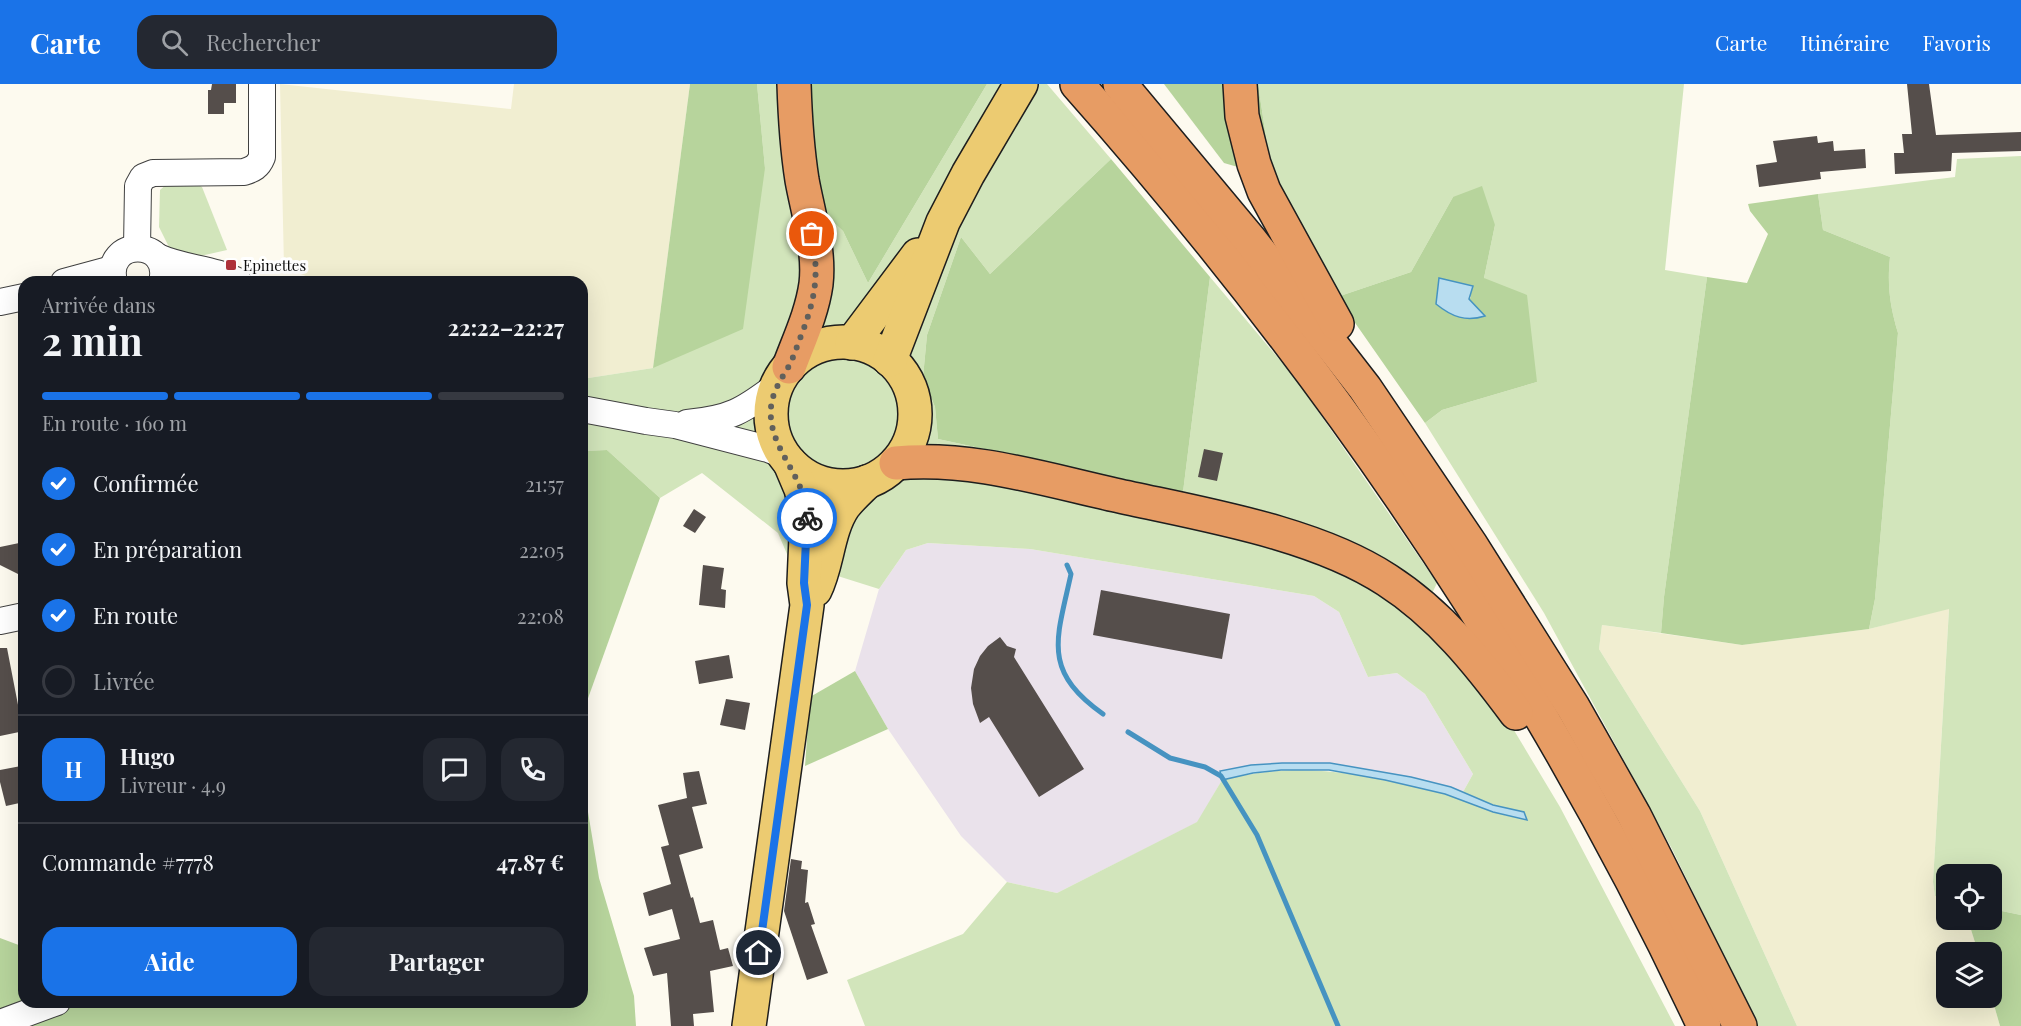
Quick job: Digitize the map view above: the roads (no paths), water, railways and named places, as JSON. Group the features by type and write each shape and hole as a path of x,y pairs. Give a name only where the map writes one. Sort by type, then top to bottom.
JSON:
{"highway":[{"path":"782,376 811,311 816,282 815,251 798,148 794,84"},
{"path":"1077,84 1173,196 1265,310 1329,395 1413,515 1491,635 1550,732 1633,882 1704,1026"},
{"path":"1120,84 1225,208 1365,388 1471,545 1573,707 1656,857 1740,1026"},
{"path":"1240,84 1242,116 1254,164 1264,191 1328,308 1359,358 1365,388"},
{"path":"896,463 916,461 981,465 1247,525 1304,541 1349,559 1387,579 1429,611 1484,669 1540,748 1606,863 1633,882"}],"main road":[{"path":"890,360 943,222 968,174 1016,94"},
{"path":"852,343 943,222"},
{"path":"749,1026 807,605 804,583 807,514 801,489 778,447 771,426 771,408 782,376 802,355 832,343 852,343 875,350 890,360 908,383 915,414 912,433 896,463 877,477 854,485 827,485 806,476 786,459"},
{"path":"807,605 820,580 831,538 844,506 867,482"}],"street":[{"path":"152,262 138,186 143,177 153,173 244,172 254,169 262,157 262,84"},
{"path":"113,275 119,256 124,252 152,262 227,276"},
{"path":"0,302 18,298"},
{"path":"675,424 711,421 732,415 752,404 782,376"},
{"path":"588,410 675,424 768,449 786,459"},
{"path":"0,621 18,617"},
{"path":"0,1023 41,1008"}],"water":[{"path":"1439,278 1473,286 1469,299 1485,316 1459,317 1436,304"},
{"path":"1330,763 1411,777 1451,787 1493,805 1524,812 1527,820 1493,812 1445,794 1329,770 1281,770 1222,780 1220,771 1251,765"}],"waterway":[{"path":"1067,565 1071,574 1061,617 1058,652 1062,668 1070,683 1083,698 1103,714"},
{"path":"1128,732 1170,758 1205,767 1221,776 1257,835 1338,1026"}],"place":[{"name":"Epinettes","path":"231,265"}]}
